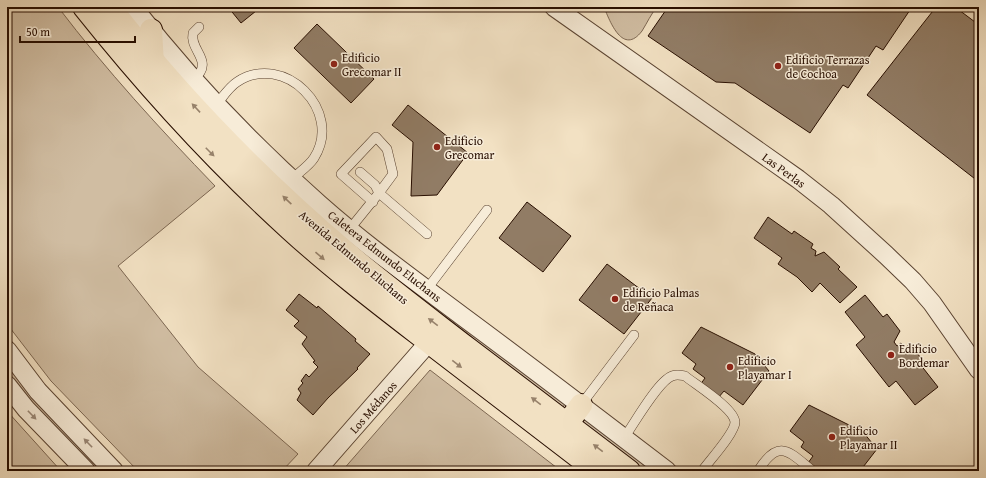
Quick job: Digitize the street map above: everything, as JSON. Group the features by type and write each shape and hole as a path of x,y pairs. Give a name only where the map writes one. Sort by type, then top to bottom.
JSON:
{"main road":[{"name":"Avenida Edmundo Eluchans","path":"84,7 116,48 164,104 211,153 291,230 364,292 429,342 558,429 629,471"},
{"name":"Avenida Edmundo Eluchans","path":"110,7 153,60 227,142 307,218 558,429 597,471"},
{"path":"151,30 153,60 159,90 164,104"},
{"path":"558,429 581,405"}],"street":[{"name":"Caletera Edmundo Eluchans","path":"133,7 193,80 216,105 292,180 350,230 427,290 667,471"},
{"name":"Las Perlas","path":"554,7 787,171 831,205 886,255 923,292 979,370"},
{"name":"Los Médanos","path":"316,471 429,342"},
{"path":"7,350 38,391 114,471"},
{"path":"7,386 86,471"}],"lane":[{"path":"193,80 202,68 202,57 192,40 193,32 199,27"},
{"path":"216,105 236,83 254,75 274,75 284,77 302,88 316,105 322,127 321,138 313,160 292,180"},
{"path":"350,230 373,202 393,174 387,149 376,137 341,174 373,202"},
{"path":"360,172 375,185 379,193 427,234"},
{"path":"427,290 487,210"},
{"path":"581,405 634,335"},
{"path":"624,438 660,386 673,376 685,376 725,406 733,414 735,423 723,444 702,471"},
{"path":"758,471 766,459 778,450 788,451 813,471"}],"shaded area":[{"path":"7,7 58,7 95,54 134,99 215,186 118,266 198,367 298,454 282,471 138,471 51,381 7,324"},
{"path":"604,7 657,7 642,31 635,38 629,40 618,34"},
{"path":"212,108 565,404 563,407 374,268"},
{"path":"7,364 105,471 94,471 7,377"},
{"path":"430,370 561,471 342,471"},
{"path":"7,411 61,471 7,471"},
{"path":"585,419 653,471 644,471 582,424"}],"building":[{"path":"228,7 261,7 241,23"},
{"name":"Edificio Terrazas de Cochoa","path":"668,7 912,7 883,50 876,46 848,88 843,85 810,133 735,83 716,82 648,36"},
{"path":"936,7 955,7 979,25 979,182 867,95"},
{"name":"Edificio Grecomar II","path":"317,24 374,79 351,103 294,48"},
{"name":"Edificio Grecomar","path":"408,105 468,153 437,195 411,196 413,142 392,125"},
{"path":"527,202 571,236 543,272 499,238"},
{"path":"768,217 792,234 794,231 813,244 811,248 816,251 815,256 824,252 840,267 838,269 857,287 840,303 820,283 812,292 797,277 778,264 782,258 754,238"},
{"name":"Edificio Palmas de Reñaca","path":"607,264 652,298 624,334 579,300"},
{"path":"299,294 317,308 318,306 356,339 355,341 370,354 357,368 358,369 313,415 297,400 301,393 298,389 303,383 301,381 306,374 309,377 318,367 313,362 315,361 302,344 307,337 294,326 299,321 286,310"},
{"name":"Edificio Bordemar","path":"865,295 883,317 887,314 900,331 894,342 897,346 901,343 905,348 910,344 924,362 920,364 938,387 915,405 896,381 889,387 856,345 865,337 845,312"},
{"name":"Edificio Playamar I","path":"701,327 755,354 769,371 743,405 724,391 718,398 700,385 705,378 693,369 696,364 682,353"},
{"name":"Edificio Playamar II","path":"809,405 863,432 877,449 860,471 835,471 832,468 830,471 819,471 808,463 813,456 801,447 804,442 790,431"}],"place":[{"name":"Edificio Grecomar II","path":"334,64"},
{"name":"Edificio Terrazas de Cochoa","path":"778,66"},
{"name":"Edificio Grecomar","path":"437,147"},
{"name":"Edificio Palmas de Reñaca","path":"615,299"},
{"name":"Edificio Bordemar","path":"891,355"},
{"name":"Edificio Playamar I","path":"730,367"},
{"name":"Edificio Playamar II","path":"832,437"}]}
